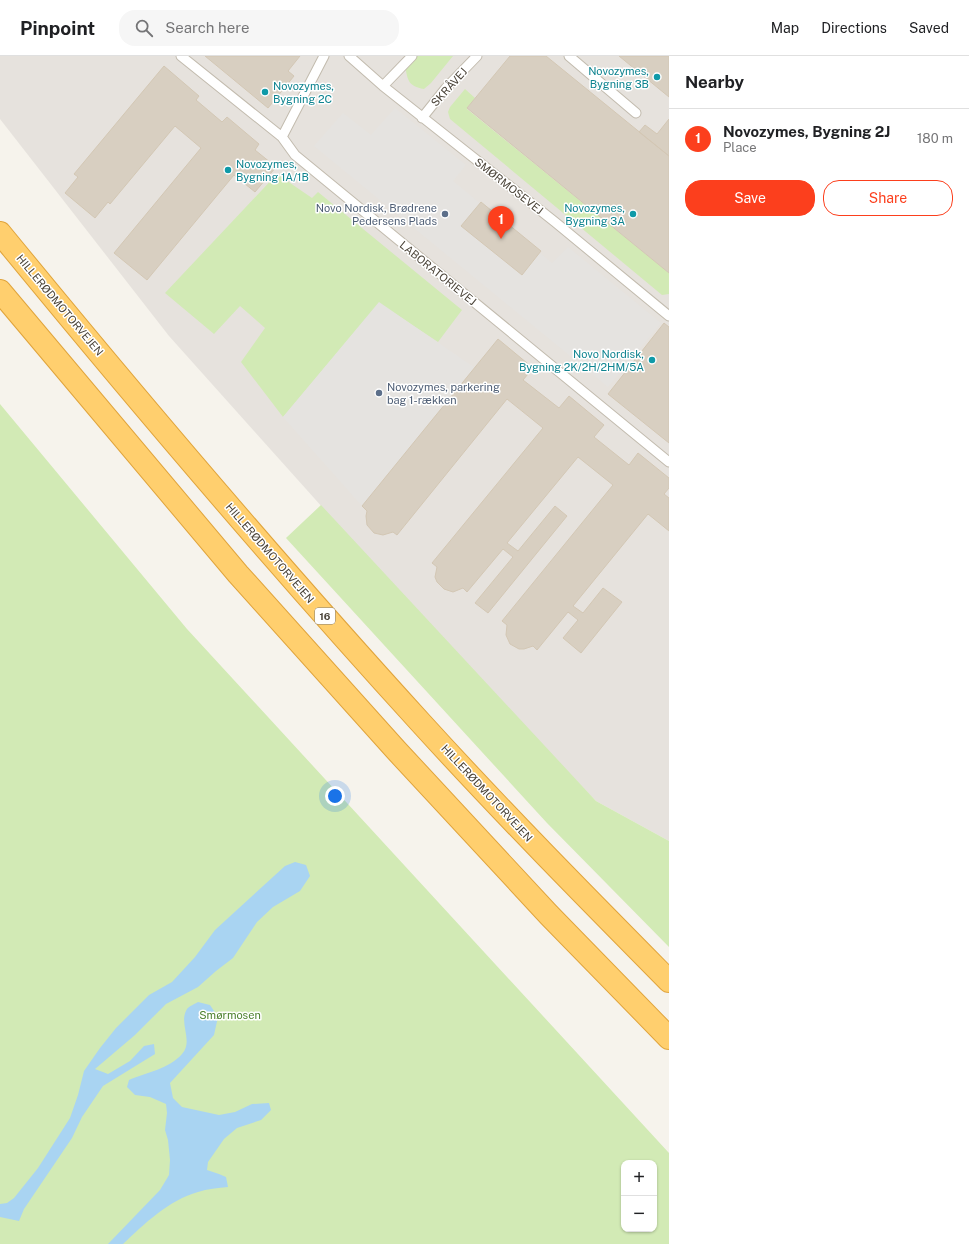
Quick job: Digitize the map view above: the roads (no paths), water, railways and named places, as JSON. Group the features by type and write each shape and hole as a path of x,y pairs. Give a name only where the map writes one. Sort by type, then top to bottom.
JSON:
{"highway":[{"name":"HILLERØDMOTORVEJEN","path":"0,233 81,331 292,579 422,724 571,882 669,981"},
{"path":"0,291 249,586 391,744 549,915 669,1038"}],"lane":[{"name":"LABORATORIEVEJ","path":"181,56 282,137 295,155 669,462"},
{"path":"282,137 324,56"},
{"name":"SMØRMOSEVEJ","path":"349,56 422,118 555,222 669,316"},
{"path":"383,86 412,56"},
{"name":"SKRÅVEJ","path":"422,118 446,88 477,56"},
{"path":"569,56 636,113"}],"water":[{"path":"295,862 306,865 310,876 300,891 273,907 257,922 233,958 198,987 166,1004 135,1035 95,1069 108,1074 130,1061 144,1046 154,1044 155,1054 103,1086 82,1117 72,1138 24,1209 19,1221 0,1217 0,1204 7,1203 14,1198 38,1168 70,1118 84,1071 116,1028 149,995 172,982 195,957 215,930 285,866"},
{"path":"198,1002 210,1005 218,1017 214,1035 170,1083 173,1098 182,1107 219,1115 235,1112 252,1104 269,1103 271,1110 261,1120 237,1128 224,1139 208,1162 207,1170 226,1177 228,1187 205,1190 187,1196 167,1207 123,1244 108,1244 160,1190 169,1175 170,1160 168,1140 165,1130 167,1113 166,1104 150,1097 135,1095 127,1087 129,1080 164,1067 182,1054 187,1043 184,1020 185,1014 188,1008"}],"place":[{"name":"Novozymes, Bygning 3B","path":"657,77"},
{"name":"Novozymes, Bygning 2C","path":"265,92"},
{"name":"Novozymes, Bygning 1A/1B","path":"228,170"},
{"name":"Novo Nordisk, Brødrene Pedersens Plads","path":"445,214"},
{"name":"Novozymes, Bygning 3A","path":"633,214"},
{"name":"Novozymes, Bygning 2J","path":"501,239"},
{"name":"Novo Nordisk, Bygning 2K/2H/2HM/5A","path":"652,360"},
{"name":"Novozymes, parkering bag 1-rækken","path":"379,393"}],"park label":[{"name":"Smørmosen","path":"230,1015"}]}
